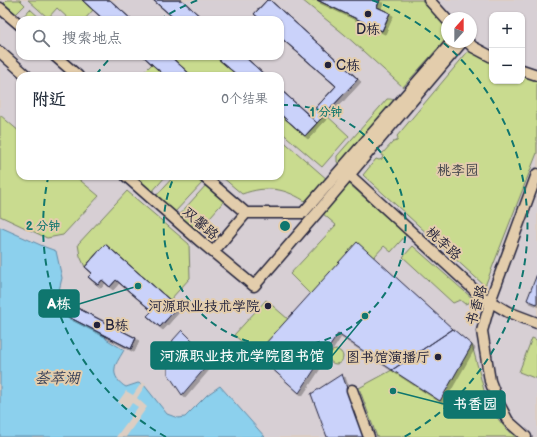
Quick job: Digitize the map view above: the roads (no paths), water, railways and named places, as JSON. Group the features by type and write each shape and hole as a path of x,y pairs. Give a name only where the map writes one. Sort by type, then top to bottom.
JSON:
{"street":[{"path":"429,0 441,13"},
{"path":"435,0 446,12"},
{"path":"0,8 16,22"},
{"path":"477,45 489,51"},
{"path":"213,252 254,286 447,48"},
{"path":"208,180 246,213 303,213 348,170 457,48"},
{"path":"475,48 489,55"},
{"path":"0,52 22,72"},
{"path":"60,60 73,72"},
{"path":"525,67 537,71"},
{"path":"525,71 537,75"},
{"name":"桃李路","path":"348,170 482,296 537,317"},
{"name":"书香路","path":"526,437 508,421 498,402 490,381 482,331 537,174"},
{"name":"双馨路","path":"131,180 213,252 246,213"},
{"name":"书香路","path":"531,437 512,420 501,401 494,381 486,332 493,300 537,191"},
{"name":"桃李路","path":"493,300 508,312 537,323"},
{"path":"352,390 369,437"}],"water":[{"name":"荟萃湖","path":"0,227 56,251 62,278 56,303 104,327 106,339 124,350 115,366 116,377 121,384 126,387 138,383 144,385 167,414 178,418 185,417 207,395 220,386 265,437 0,437"}],"place":[{"name":"D栋","path":"368,14"},
{"name":"C栋","path":"328,65"},
{"name":"A栋","path":"138,286"},
{"name":"河源职业技术学院","path":"268,306"},
{"name":"河源职业技术学院图书馆","path":"365,316"},
{"name":"B栋","path":"97,325"},
{"name":"图书馆演播厅","path":"438,357"},
{"name":"书香园","path":"393,391"}],"park label":[{"name":"桃李园","path":"458,170"}]}
